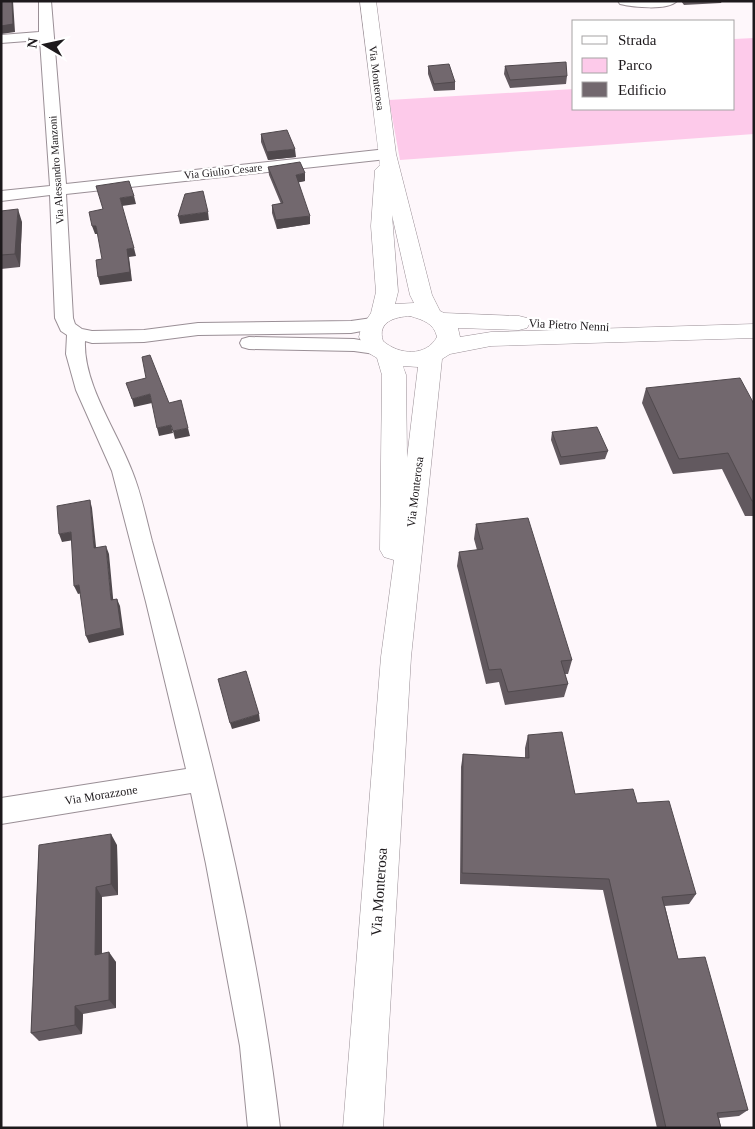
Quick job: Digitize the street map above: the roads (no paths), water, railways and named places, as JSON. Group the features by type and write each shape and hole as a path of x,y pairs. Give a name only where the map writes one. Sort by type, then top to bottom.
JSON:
{"main road":[{"name":"Via Monterosa","path":"368,1 387,154 420,288 436,316"},
{"name":"Via Monterosa","path":"377,320 387,292 381,226 387,154"},
{"path":"412,308 436,316 448,328 450,338 438,352 409,360 381,352 370,336 377,320 394,310 412,308"},
{"name":"Via Pietro Nenni","path":"436,316 695,332"},
{"name":"Via Pietro Nenni","path":"438,352 490,339 754,331"},
{"name":"Via Monterosa","path":"381,352 394,375 393,489 396,657"},
{"name":"Via Monterosa","path":"362,1128 396,657 438,352"}],"street":[{"name":"Via Alessandro Manzoni","path":"45,1 58,188 64,318 68,326 76,333"},
{"path":"624,1 640,4 671,1"},
{"path":"1,39 46,35"},
{"name":"Via Giulio Cesare","path":"1,196 43,192 58,188 387,154"},
{"path":"264,1128 255,1046 220,864 201,779 158,602 122,471 86,390 75,354 76,333 92,337 144,336 198,329 351,327 377,320"},
{"path":"144,336 198,342 354,345 381,352"},
{"name":"Via Morazzone","path":"1,811 201,779"}]}
